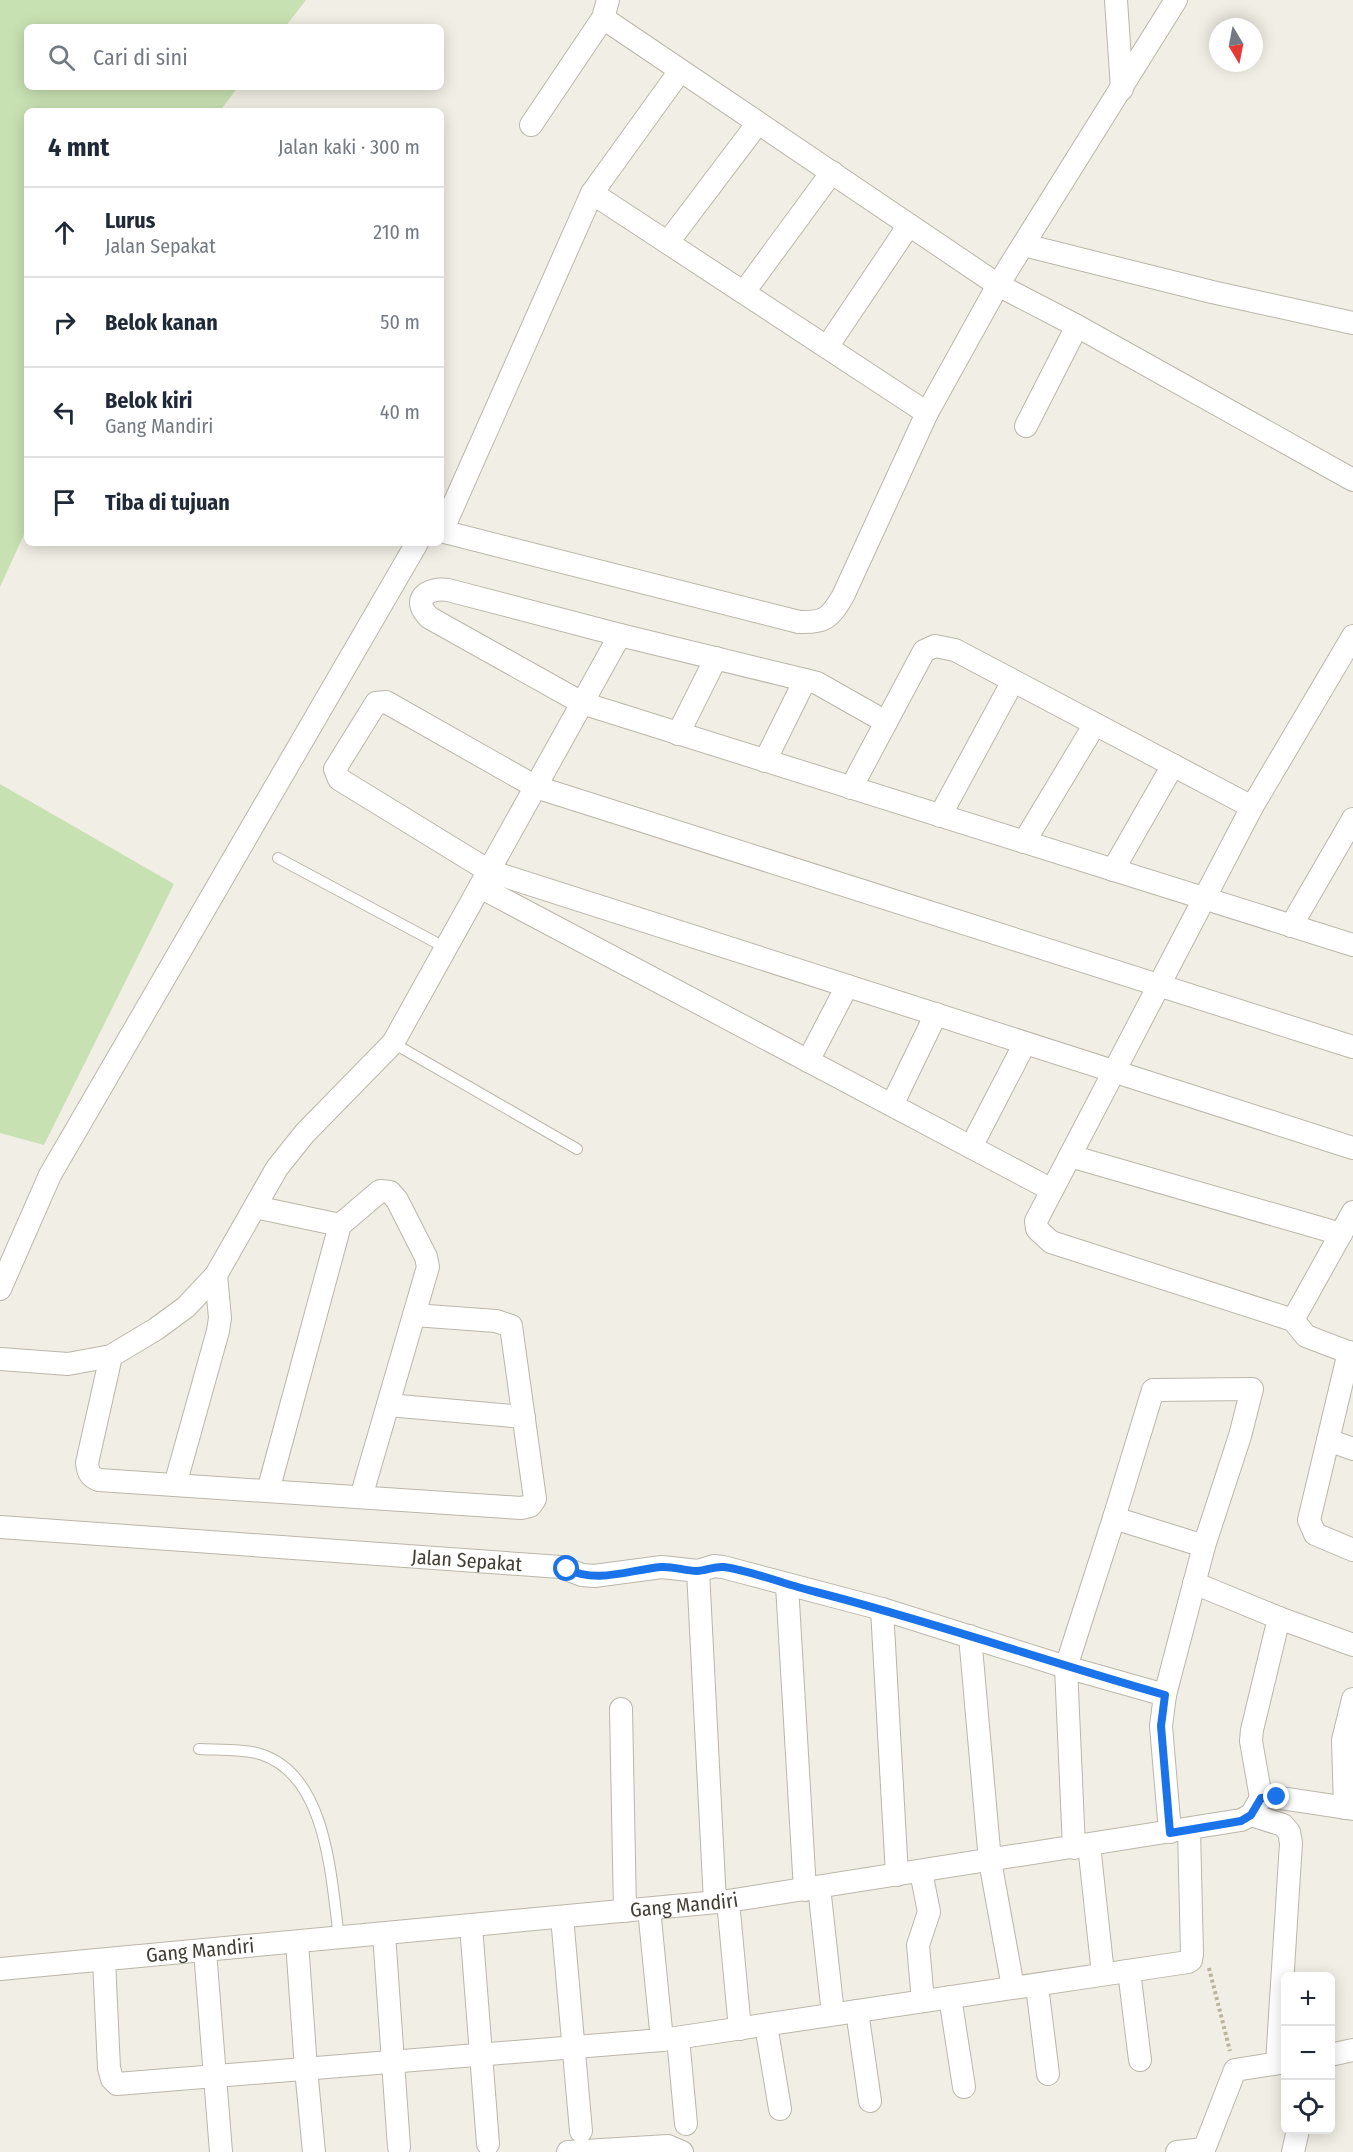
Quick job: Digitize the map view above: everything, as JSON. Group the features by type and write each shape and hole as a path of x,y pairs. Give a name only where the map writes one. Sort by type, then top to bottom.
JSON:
{"street":[{"path":"1116,0 1122,89"},
{"path":"444,532 799,622 816,623 832,615 843,597 927,413 998,285 1176,0"},
{"path":"531,125 605,9 680,71 998,285 1077,326 1353,480"},
{"path":"444,524 592,193 680,71"},
{"path":"668,242 758,123"},
{"path":"744,292 831,172"},
{"path":"592,193 927,413"},
{"path":"827,347 909,225"},
{"path":"1024,245 1212,292 1353,323"},
{"path":"1026,426 1077,326"},
{"path":"0,1289 50,1175 415,546"},
{"path":"886,722 817,683 448,590 436,588 424,594 421,599 420,606 430,618 582,703 1353,945"},
{"path":"0,1359 68,1364 111,1356 156,1329 186,1307 216,1275 277,1168 305,1133 393,1043 620,635"},
{"path":"1353,636 1252,807 1036,1221 1037,1229 1051,1242 1293,1320 1306,1336 1351,1353 1309,1520 1315,1534 1353,1550"},
{"path":"851,788 924,651 935,646 955,650 1252,807"},
{"path":"678,734 716,658"},
{"path":"765,761 805,680"},
{"path":"940,816 1013,681"},
{"path":"1052,1190 808,1061 484,879 339,779 335,769 337,764 376,703 386,702 536,787 1353,1047"},
{"path":"1024,842 1095,724"},
{"path":"1113,870 1173,765"},
{"path":"1291,926 1353,819"},
{"path":"484,879 848,986 1353,1148"},
{"path":"808,1061 848,986"},
{"path":"892,1105 936,1014"},
{"path":"970,1147 1025,1043"},
{"path":"1070,1156 1341,1234"},
{"path":"268,1491 340,1225 380,1191 390,1192 397,1200 426,1257 428,1267 362,1497"},
{"path":"255,1207 340,1225"},
{"path":"1293,1320 1353,1212"},
{"path":"175,1485 218,1331 220,1318 216,1275"},
{"path":"111,1356 87,1462 88,1472 93,1478 521,1508 530,1506 535,1499 511,1326 496,1321 414,1315"},
{"path":"104,1960 109,2068 111,2079 117,2084 215,2078 670,2039 1013,1987 1037,1986 1191,1960 1179,1831 1161,1726 1165,1695 1194,1583 1240,1436 1252,1389 1153,1390 1066,1667 1082,1846 1103,1974"},
{"path":"388,1405 524,1417"},
{"path":"1328,1440 1353,1449"},
{"path":"1114,1518 1204,1546"},
{"name":"Jalan Sepakat","path":"0,1527 561,1567 582,1575 594,1576 662,1567 698,1571 714,1566 723,1567 882,1609 1066,1667 1165,1695"},
{"path":"698,1571 722,1901 740,2029"},
{"path":"1194,1583 1353,1646"},
{"path":"787,1585 812,1888 833,2014"},
{"path":"882,1609 897,1875"},
{"path":"1279,1618 1251,1741 1256,1806 1283,1825 1289,1832 1291,1843 1283,2026"},
{"path":"970,1636 990,1861 1013,1987"},
{"path":"1349,1809 1343,1740 1353,1699"},
{"path":"621,1709 625,1911"},
{"name":"Gang Mandiri","path":"0,1970 722,1901 1241,1821 1268,1796 1349,1809"},
{"path":"921,1872 928,1912 918,1945 923,2001"},
{"path":"650,1909 686,2124"},
{"path":"562,1917 581,2131"},
{"path":"471,1926 488,2144"},
{"path":"384,1934 399,2147"},
{"path":"297,1942 314,2152"},
{"path":"205,1951 221,2152"},
{"path":"1130,1971 1140,2060"},
{"path":"1037,1986 1048,2074"},
{"path":"950,1997 963,2087"},
{"path":"857,2011 870,2101"},
{"path":"766,2025 780,2109"},
{"path":"1335,2054 1353,2050"},
{"path":"1177,2152 1203,2150 1235,2070 1281,2062"},
{"path":"1293,2152 1297,2134"},
{"path":"568,2152 668,2146 682,2152"}],"lane":[{"path":"278,858 446,948"},
{"path":"393,1043 577,1149"},
{"path":"199,1749 262,1754 284,1766 303,1788 321,1824 339,1937"}],"path":[{"path":"1191,1960 1209,1965 1235,2070"}],"green space":[{"path":"0,0 306,0 287,24 24,24 24,90 236,90 222,108 24,108 24,535 0,587"},
{"path":"0,784 174,884 44,1145 0,1133"}],"route":[{"path":"567,1569 582,1575 594,1576 662,1567 698,1571 714,1566 733,1569 882,1609 1066,1667 1165,1695 1161,1726 1170,1833 1241,1821 1251,1815 1261,1798 1277,1797"}]}
